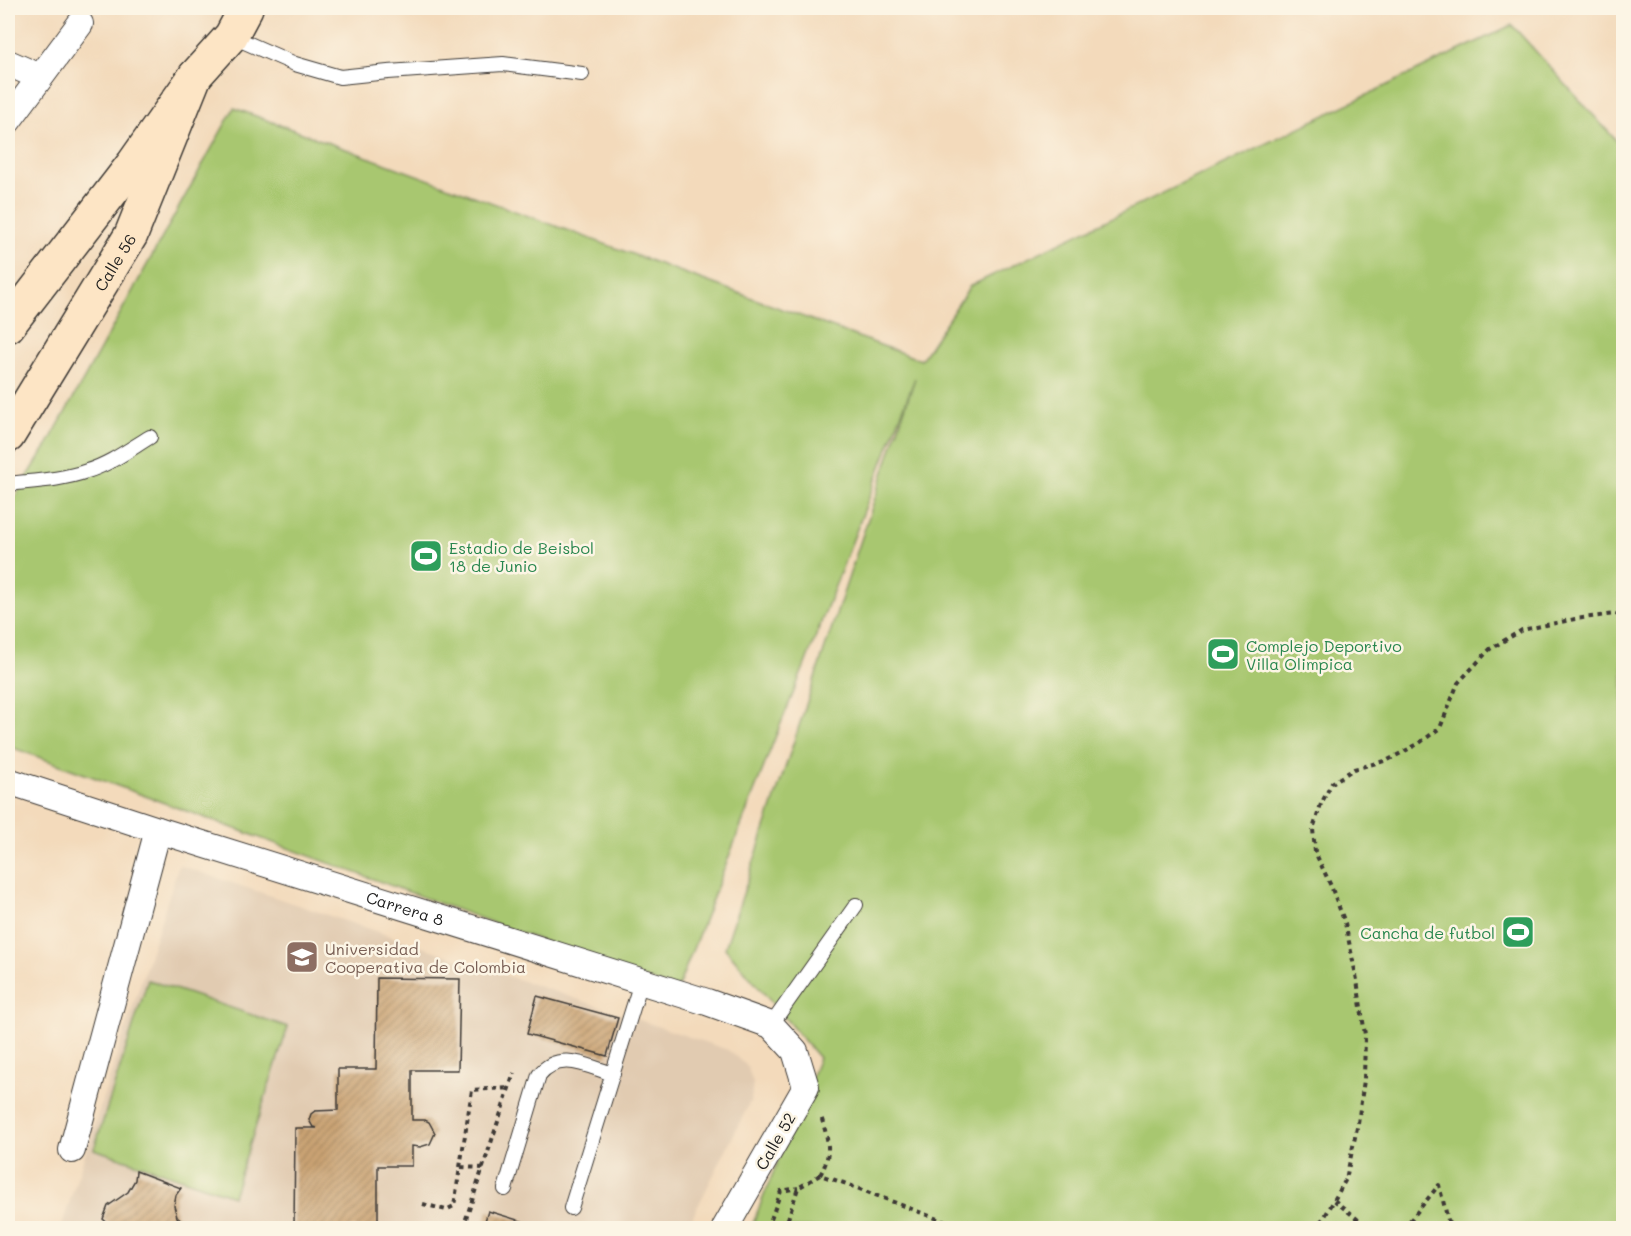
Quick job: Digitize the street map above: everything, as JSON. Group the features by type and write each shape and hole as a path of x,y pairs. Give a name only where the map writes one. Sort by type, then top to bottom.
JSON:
{"street":[{"name":"Calle 56","path":"8,326 133,164 195,76 231,36 246,8"},
{"path":"8,121 80,24"},
{"path":"8,63 40,77"},
{"name":"Calle 56","path":"8,436 131,235 195,76"},
{"name":"Carrera 8","path":"8,781 707,1002 771,1025 795,1051 806,1087"},
{"path":"72,1150 158,830"},
{"name":"Calle 52","path":"725,1228 806,1087"}],"lane":[{"path":"231,36 295,64 340,77 502,64 582,74"},
{"path":"8,484 46,480 88,471 120,456 150,437"},
{"path":"771,1025 856,905"},
{"path":"571,1209 641,982"},
{"path":"505,1190 539,1074 547,1065 559,1061 575,1063 613,1074"}],"path":[{"path":"1313,1228 1324,1218 1346,1179 1358,1124 1364,1080 1365,1035 1358,980 1345,923 1315,852 1313,829 1321,804 1332,783 1354,769 1388,760 1418,744 1440,728 1458,682 1490,649 1522,630 1575,619 1615,614 1623,616"},
{"path":"478,1228 463,1227 514,1073"},
{"path":"768,1228 781,1191 798,1188 820,1175 828,1161 828,1139 819,1112 806,1087"},
{"path":"423,1204 446,1209 454,1206 472,1090 508,1088"},
{"path":"820,1175 961,1228"},
{"path":"1404,1228 1438,1185 1450,1228"},
{"path":"785,1228 798,1188"},
{"path":"1334,1200 1368,1228"}],"shaded area":[{"name":"Universidad Cooperativa de Colombia","path":"179,865 728,1050 747,1066 753,1083 751,1100 687,1228 61,1228"}],"green space":[{"name":"Complejo Deportivo Villa Olimpica","path":"1512,25 1623,148 1623,1228 751,1228 819,1058 725,948 915,378 677,990 8,746 8,508 46,447 234,108 921,360 970,286"},
{"path":"148,980 288,1027 233,1196 94,1149"}],"building":[{"path":"377,978 460,979 458,1070 412,1070 412,1120 429,1122 435,1133 430,1144 420,1147 412,1146 412,1166 378,1166 378,1228 294,1228 295,1128 317,1128 313,1127 309,1120 311,1114 315,1111 338,1110 338,1069 376,1069"},
{"path":"537,996 618,1018 607,1056 527,1034"},
{"path":"136,1171 181,1188 176,1195 174,1206 177,1217 187,1226 186,1228 113,1228 103,1219 108,1206 128,1192 135,1180"},
{"path":"488,1211 544,1228 483,1228"}],"place":[{"name":"Estadio de Beisbol 18 de Junio","path":"426,556"},
{"name":"Complejo Deportivo Villa Olimpica","path":"1223,654"},
{"name":"Cancha de futbol","path":"1518,932"},
{"name":"Universidad Cooperativa de Colombia","path":"302,957"}]}
